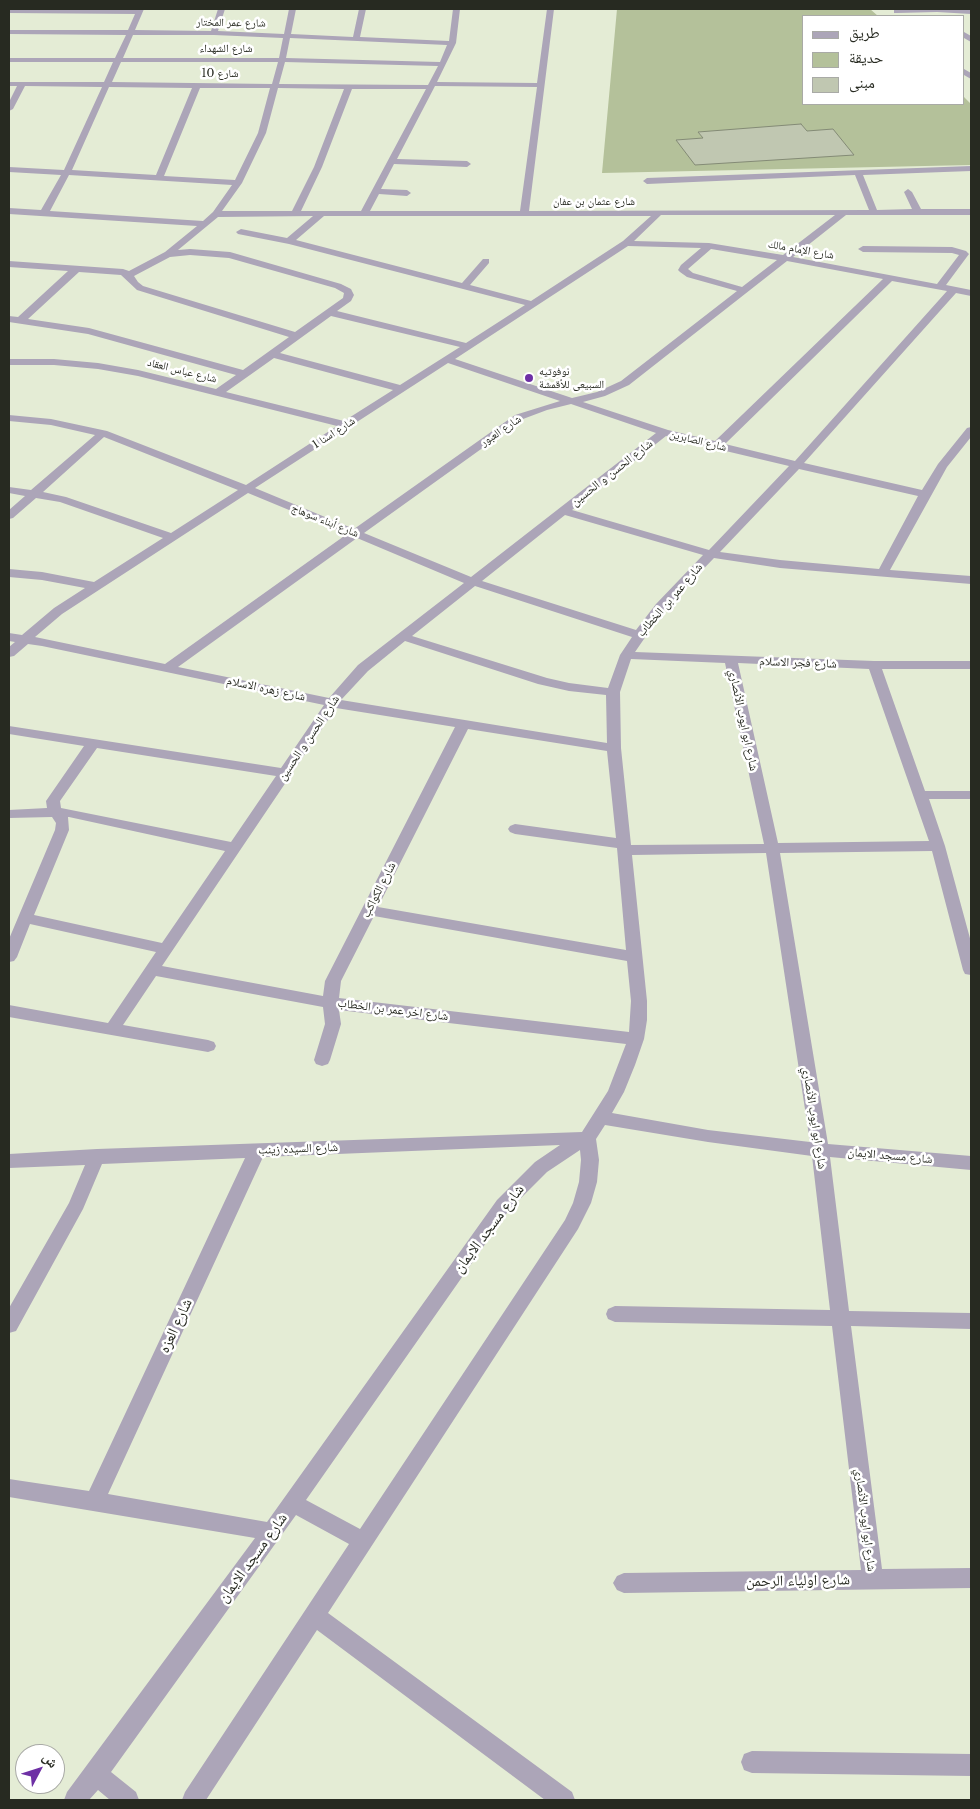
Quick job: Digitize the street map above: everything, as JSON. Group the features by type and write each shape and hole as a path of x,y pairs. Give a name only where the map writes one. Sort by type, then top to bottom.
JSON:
{"street":[{"path":"214,33 222,9"},
{"path":"129,275 168,254 205,224 216,214 238,184 262,133 294,9"},
{"path":"356,38 363,9"},
{"path":"364,213 443,64 452,43 457,9"},
{"path":"524,213 551,9"},
{"path":"898,12 936,9 971,12"},
{"path":"9,11 140,10 67,172 44,214"},
{"name":"شارع عمر المختار","path":"9,32 214,33 452,43"},
{"name":"شارع الشهداء","path":"9,60 282,60 443,64"},
{"name":"شارع 10","path":"9,84 197,86 541,85"},
{"path":"9,109 22,84"},
{"path":"159,178 197,86"},
{"path":"296,214 318,167 349,86"},
{"path":"392,162 467,164"},
{"path":"647,181 971,168"},
{"path":"9,169 238,184"},
{"path":"858,173 874,212"},
{"path":"376,191 408,193"},
{"path":"908,192 918,212"},
{"path":"9,211 205,224"},
{"name":"شارع العبور","path":"166,669 519,417 543,408 601,394 625,384 843,212"},
{"name":"شارع عثمان بن عفان","path":"216,214 971,212"},
{"path":"289,241 323,213"},
{"name":"شارع اسنا 1","path":"9,653 23,639 58,611 94,586 402,390 626,243 659,213"},
{"path":"241,232 289,241 533,304"},
{"name":"شارع الإمام مالك","path":"626,243 709,246 971,293"},
{"path":"709,246 684,267 683,270 690,275 743,290"},
{"name":"شارع عمر بن الخطاب","path":"588,1138 616,1092 636,1039 639,1001 614,748 614,692 626,655 660,608 797,465 946,288 964,254 963,252 952,250 863,249"},
{"path":"168,254 190,252 230,255 344,288 350,295 348,299 218,393"},
{"path":"464,286 486,261"},
{"path":"9,264 113,270 129,275 134,284 140,288 297,336"},
{"path":"22,320 76,269"},
{"path":"717,446 890,278"},
{"path":"329,312 468,346"},
{"path":"9,319 89,331 244,374"},
{"path":"272,354 402,390"},
{"name":"شارع الصابرين","path":"448,360 664,432 925,494"},
{"name":"شارع عباس العقاد","path":"9,362 54,362 98,366 138,373 346,425"},
{"name":"شارع أبناء سوهاج","path":"9,418 51,422 103,433 247,489 473,582 639,635"},
{"path":"882,572 942,466 971,430"},
{"name":"شارع الحسن و الحسين","path":"112,1029 332,703 363,668 664,432"},
{"path":"9,516 103,433"},
{"path":"9,490 62,499 173,537"},
{"path":"564,511 712,554 780,564 971,580"},
{"path":"9,573 42,576 94,586"},
{"name":"شارع زهره الاسلام","path":"9,637 332,703 614,748"},
{"path":"404,637 543,681 569,687 614,692"},
{"name":"شارع فجر الاسلام","path":"626,655 730,661 874,665 971,665"},
{"name":"شارع ابو ايوب الأنصاري","path":"730,661 772,848 820,1150 872,1580"},
{"path":"874,665 938,846 971,970"},
{"name":"شارع الكواكب","path":"322,1060 333,1024 330,992 333,981 463,725"},
{"path":"9,730 286,773"},
{"path":"9,957 62,830 60,817 55,812 53,801 93,742"},
{"path":"920,795 971,795"},
{"path":"9,814 55,812 235,848"},
{"path":"515,829 624,847 938,846"},
{"path":"369,910 635,957"},
{"path":"25,918 166,949"},
{"name":"شارع اخر عمر بن الخطاب","path":"152,970 330,1002 636,1039"},
{"path":"9,1010 208,1046"},
{"name":"شارع مسجد الايمان","path":"601,1118 708,1136 820,1150 971,1163"},
{"path":"193,1800 572,1224 582,1203 588,1182 590,1160 588,1138"},
{"name":"شارع مسجد الايمان","path":"75,1800 96,1774 293,1503 504,1205 541,1168 563,1152 588,1138"},
{"name":"شارع السيده زينب","path":"9,1160 588,1138"},
{"name":"شارع العزه","path":"95,1501 258,1151"},
{"path":"9,1325 77,1204 97,1156"},
{"path":"615,1314 971,1321"},
{"path":"9,1488 272,1532"},
{"path":"293,1503 362,1541"},
{"name":"شارع اولياء الرحمن","path":"624,1583 971,1578"},
{"path":"314,1614 564,1800"},
{"path":"752,1762 971,1765"},
{"path":"96,1774 128,1800"}],"green space":[{"path":"617,9 870,9 877,15 802,15 802,105 965,105 965,98 971,104 971,165 602,173"}],"building":[{"path":"801,124 807,131 833,129 854,155 695,165 676,140 703,138 698,132"}],"place":[{"name":"نوفوتيه السبيعى للأقمشة","path":"529,378"}]}
